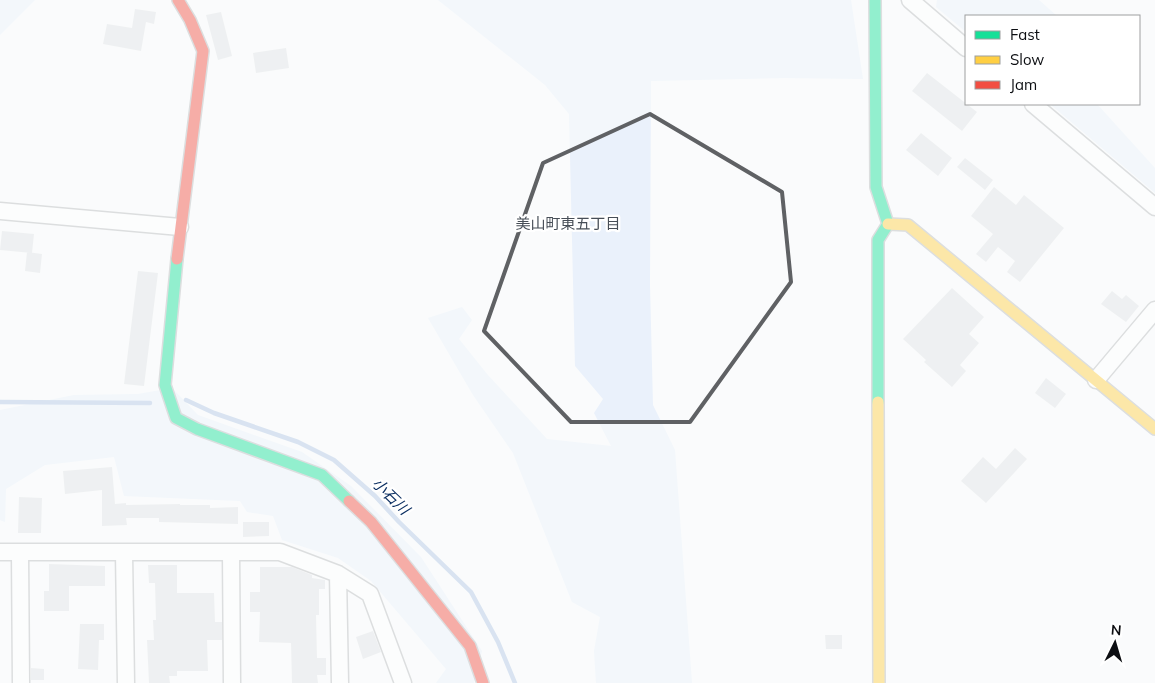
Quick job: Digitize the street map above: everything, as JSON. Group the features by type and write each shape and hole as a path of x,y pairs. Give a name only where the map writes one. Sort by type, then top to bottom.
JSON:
{"street":[{"path":"178,0 190,20 203,50 180,227 165,385 176,418 197,429 322,475 371,522 470,646 483,683"},
{"path":"876,0 876,187 888,224 878,240 879,683"},
{"path":"910,0 965,47"},
{"path":"1034,105 1155,207"},
{"path":"0,211 180,227"},
{"path":"888,224 908,225 1155,429"},
{"path":"1096,380 1155,310"},
{"path":"0,552 280,552 338,574 370,594 403,683"},
{"path":"20,552 21,683"},
{"path":"124,553 126,683"},
{"path":"231,553 232,683"},
{"path":"338,574 340,683"}],"highlighted area":[{"path":"650,114 782,192 791,282 690,422 571,422 484,331 543,163"}],"shaded area":[{"path":"0,0 35,0 0,35"},
{"path":"438,0 851,0 863,79 785,78 651,81 650,285 653,405 675,450 692,683 596,683 594,651 600,617 572,602 513,453 473,395 428,318 462,307 472,320 459,339 487,374 547,439 611,446 594,413 603,399 575,366 569,114 545,85"},
{"path":"937,0 1039,0 1056,15 965,15 965,31 936,7"},
{"path":"1051,105 1098,105 1155,168 1155,193"},
{"path":"172,388 198,415 302,452 351,486 421,557 482,651 474,683 436,683 446,669 371,581 338,558 282,540 273,516 247,512 240,501 124,496 114,457 45,465 6,489 5,522 0,520 0,410 74,395 138,394"}],"building":[{"path":"135,9 156,12 154,24 146,22 141,51 103,44 107,24 132,28"},
{"path":"221,12 232,56 218,60 206,15"},
{"path":"286,48 289,68 256,73 253,53"},
{"path":"927,73 965,103 965,105 968,105 977,112 962,131 912,91"},
{"path":"921,133 952,158 938,176 906,150"},
{"path":"965,158 993,180 985,190 957,167"},
{"path":"994,187 1016,205 1024,195 1064,228 1020,282 1007,272 1015,261 998,247 986,262 976,254 993,234 971,216"},
{"path":"2,231 34,234 32,253 0,250"},
{"path":"27,252 42,254 40,273 25,271"},
{"path":"138,271 158,273 144,386 124,384"},
{"path":"952,288 984,317 969,334 979,343 960,365 966,371 952,387 924,362 926,360 903,339"},
{"path":"1112,291 1122,299 1126,295 1139,306 1126,322 1101,304"},
{"path":"1046,378 1066,394 1055,408 1035,393"},
{"path":"1015,448 1027,459 986,503 961,481 983,457 996,469"},
{"path":"112,467 115,504 210,505 210,508 238,507 238,524 159,522 159,518 126,518 127,525 102,526 102,490 65,494 63,471"},
{"path":"19,497 42,498 41,533 18,533"},
{"path":"243,522 269,522 269,536 243,537"},
{"path":"49,564 105,566 105,586 69,586 69,611 44,611 44,591 49,591"},
{"path":"148,565 177,565 177,593 214,593 215,622 222,622 222,640 207,640 208,671 177,671 177,676 169,676 170,683 149,683 147,640 154,640 153,620 156,620 155,583 149,583"},
{"path":"260,567 292,567 312,575 312,578 325,580 325,589 319,589 319,615 316,615 317,658 326,658 326,675 317,675 318,683 292,683 291,643 259,642 260,612 250,612 250,592 260,592"},
{"path":"80,624 104,624 104,640 99,640 98,670 78,669"},
{"path":"373,631 381,652 363,659 356,637"},
{"path":"825,635 842,635 842,649 826,649"},
{"path":"31,668 44,669 44,680 31,680"}],"waterway":[{"name":"小石川","path":"186,400 214,413 298,442 334,460 375,496 471,592 498,642 515,683"},
{"name":"小石川","path":"0,402 150,403"}],"traffic: fast":[{"path":"875,0 876,187 888,224 878,240 878,402"},
{"path":"177,259 165,385 176,418 197,429 322,475 349,501"}],"traffic: slow":[{"path":"888,224 908,225 1155,429"},
{"path":"878,402 879,683"}],"traffic: jam":[{"path":"177,259 203,51 190,20 178,0"},
{"path":"349,501 371,522 470,646 483,683"}],"district":[{"name":"美山町東五丁目","path":"568,223"}]}
